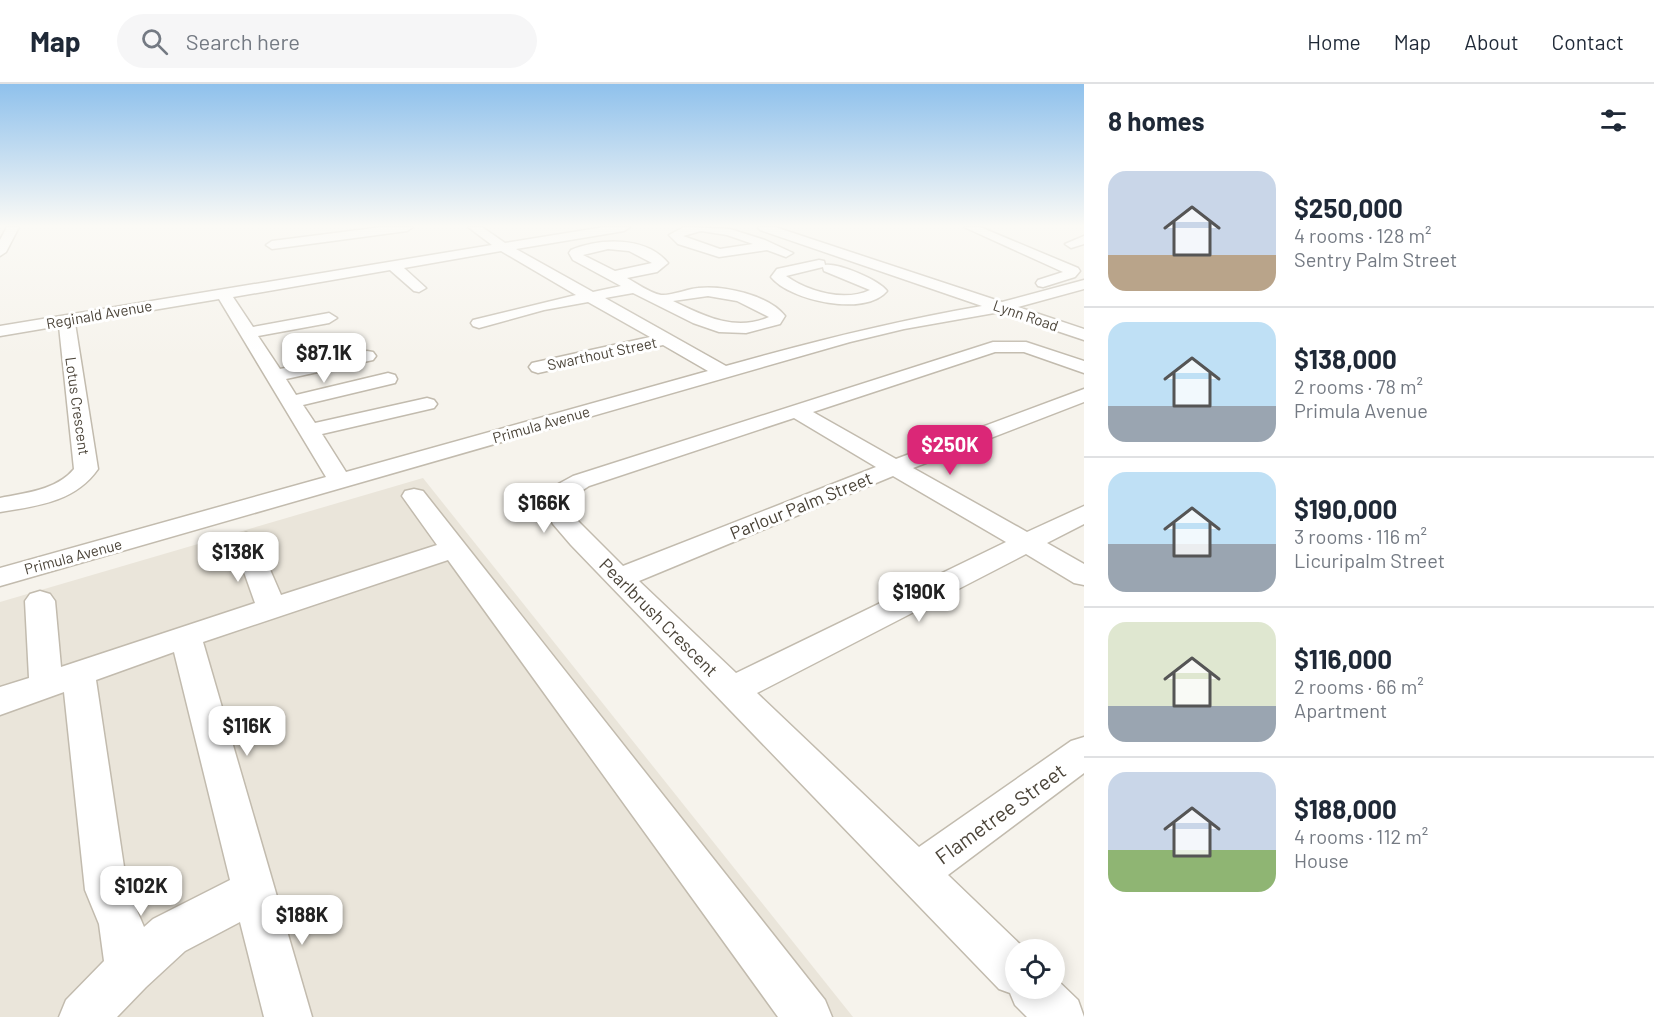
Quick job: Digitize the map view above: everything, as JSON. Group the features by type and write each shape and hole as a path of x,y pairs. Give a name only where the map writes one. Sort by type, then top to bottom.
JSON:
{"street":[{"name":"Reginald Avenue","path":"0,331 359,271"},
{"path":"399,271 420,288"},
{"name":"Swarthout Street","path":"545,271 723,372"},
{"path":"603,271 635,288 659,300 699,320 727,328 758,326 774,321 777,316 747,298 723,291 704,290 659,300"},
{"path":"613,276 640,271"},
{"path":"789,271 782,272 778,277 830,299 852,300 880,291 872,284 836,271"},
{"name":"Lynn Road","path":"904,271 1005,300 1084,335"},
{"path":"1005,300 1072,271"},
{"name":"Primula Avenue","path":"0,576 871,331 1084,284"},
{"path":"464,312 485,328 535,307 635,288"},
{"path":"223,293 340,481"},
{"path":"248,333 329,318"},
{"name":"Lotus Crescent","path":"0,506 68,486 83,475 86,469 66,320"},
{"name":"Swarthout Street","path":"555,380 530,361 666,339"},
{"name":"Pearlbrush Crescent","path":"1005,961 566,524 554,501 560,493 580,481 1002,345 1026,347 1084,367"},
{"path":"274,376 367,356"},
{"path":"291,402 388,379"},
{"name":"Parlour Palm Street","path":"619,578 893,468 1084,395"},
{"path":"309,431 427,404"},
{"path":"796,411 1084,576"},
{"path":"414,496 808,1017"},
{"path":"733,690 1084,513"},
{"path":"246,541 272,608"},
{"path":"0,701 186,636 454,549"},
{"path":"40,601 63,680 106,890 121,923 129,970"},
{"path":"186,636 288,1017"},
{"name":"Flametree Street","path":"916,874 1084,752"},
{"path":"83,1017 129,970 169,935 254,891"},
{"path":"1043,999 1061,1017"}],"shaded area":[{"path":"423,478 853,1017 0,1017 0,602"}]}
